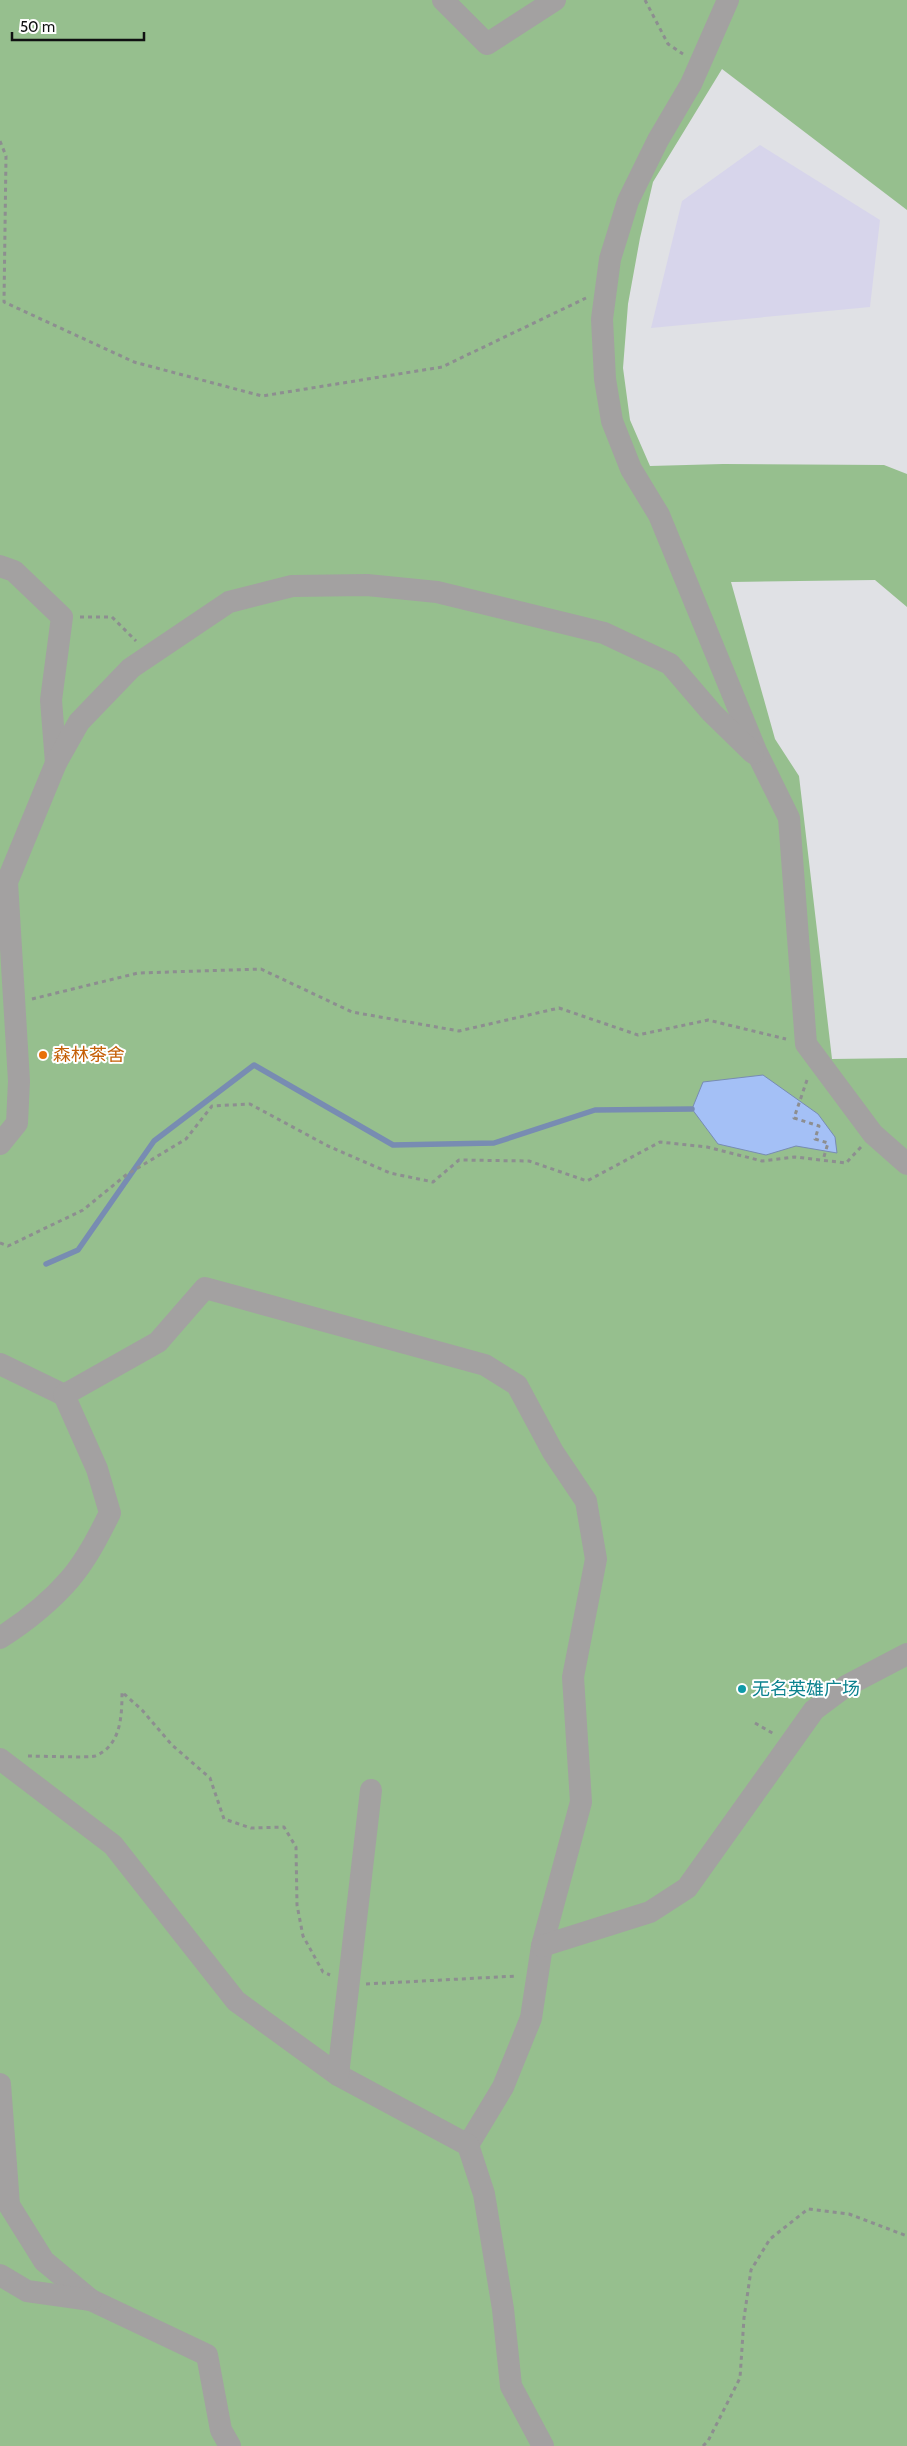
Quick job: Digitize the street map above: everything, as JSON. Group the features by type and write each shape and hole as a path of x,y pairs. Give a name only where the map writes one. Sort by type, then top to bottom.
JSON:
{"lane":[{"path":"443,0 487,44 554,0"},
{"path":"728,0 691,84 658,140 628,201 610,259 606,288 602,328 605,379 612,421 631,469 659,515 761,761 789,818 806,1044 873,1134 907,1164"},
{"path":"0,566 14,571 62,617 51,700 56,762"},
{"path":"0,1144 17,1123 20,1081 7,882 56,762 79,722 131,668 229,602 292,586 357,585 437,592 604,633 670,664 712,713 761,761"},
{"path":"64,1395 158,1342 205,1288 485,1365 518,1385 553,1452 586,1501 596,1560 573,1677 581,1802 542,1946 531,2018 503,2087 468,2145"},
{"path":"0,1364 64,1395 97,1469 110,1513 95,1543 70,1579 21,1625 0,1638"},
{"path":"542,1946 650,1912 686,1888 814,1710 846,1686 907,1654"},
{"path":"10,1758 114,1846 236,2001 338,2075 468,2145 485,2204 504,2309 511,2386 543,2446"},
{"path":"338,2075 371,1790"},
{"path":"0,2084 9,2205 44,2261 91,2300 207,2355 221,2430 230,2446"},
{"path":"0,2275 27,2291 91,2300"}],"path":[{"path":"646,0 668,44 699,65"},
{"path":"0,142 6,156 4,302 134,362 262,396 442,367 606,288"},
{"path":"62,617 112,617 136,641 144,640"},
{"path":"15,1003 138,973 261,970 352,1012 459,1031 559,1008 638,1036 708,1020 806,1044"},
{"path":"807,1080 794,1118 819,1126 815,1139 828,1143 823,1160"},
{"path":"0,1243 8,1246 83,1210 126,1175 186,1139 212,1106 250,1104 328,1146 390,1173 433,1182 459,1160 529,1161 587,1181 660,1142 707,1148 762,1161 795,1157 846,1163 873,1134"},
{"path":"10,1758 94,1756 114,1742 122,1718 122,1692 142,1710 172,1745 210,1778 224,1819 251,1828 284,1827 296,1847 297,1905 303,1936 322,1972 349,1985 537,1975"},
{"path":"703,2446 708,2442 740,2378 744,2318 751,2270 770,2239 808,2210 849,2214 907,2236"}],"shaded area":[{"path":"760,145 880,220 870,307 651,328 682,201"}],"green space":[{"path":"0,0 907,0 907,210 722,69 653,182 628,304 623,368 630,420 650,466 723,464 884,465 907,474 907,607 875,580 731,582 775,739 799,776 832,1059 907,1058 907,2446 0,2446"}],"water":[{"path":"763,1075 818,1114 835,1137 837,1153 796,1146 766,1155 718,1144 692,1109 703,1082"}],"waterway":[{"path":"46,1264 78,1250 154,1141 254,1065 393,1145 494,1143 595,1110 692,1109"}],"place":[{"name":"森林茶舍","path":"43,1055"},
{"name":"无名英雄广场","path":"742,1689"}]}
